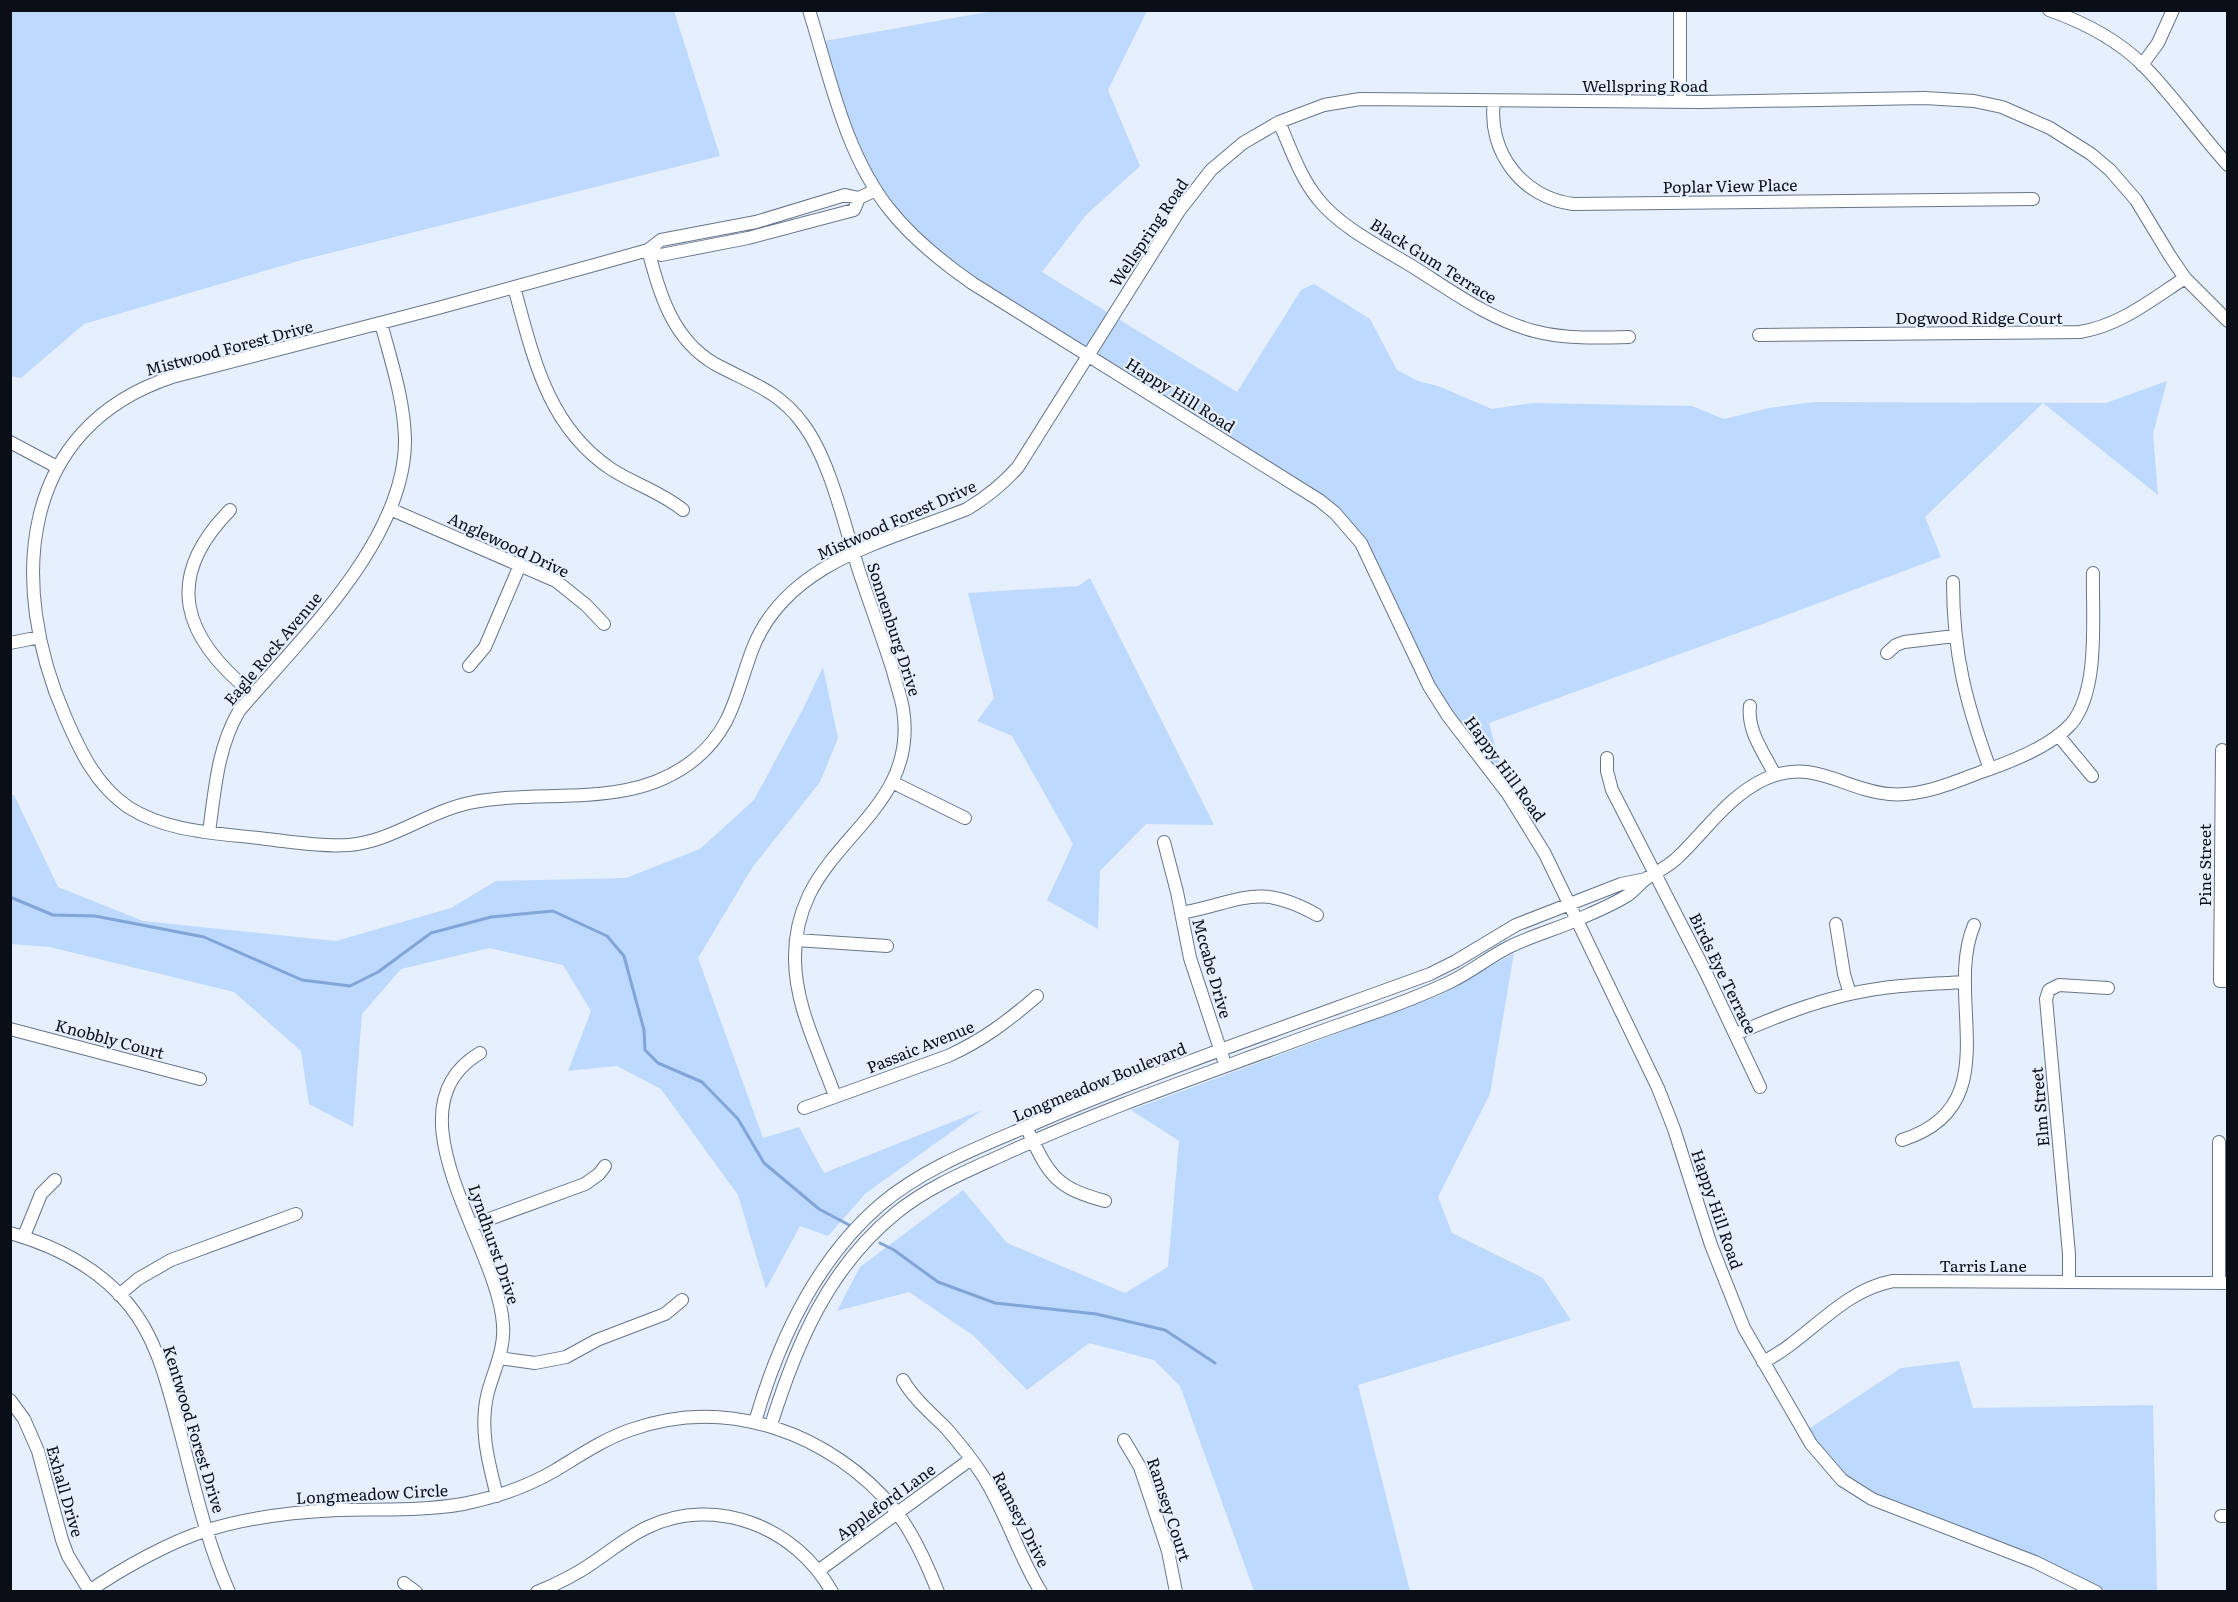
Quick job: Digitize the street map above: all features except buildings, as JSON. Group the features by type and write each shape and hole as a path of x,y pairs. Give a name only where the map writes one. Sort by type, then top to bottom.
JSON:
{"street":[{"name":"Happy Hill Road","path":"809,10 854,147 876,190 908,231 957,272 1319,500 1348,527 1367,553 1429,686 1448,716 1513,803 1540,845 1571,905 1658,1088 1674,1129 1711,1245 1744,1328 1811,1444 1842,1480 1872,1499 2035,1562 2096,1592"},
{"path":"1680,10 1680,102"},
{"path":"2049,10 2100,34 2142,65 2164,87 2228,165"},
{"path":"2142,65 2162,36 2174,10"},
{"name":"Wellspring Road","path":"1088,355 1179,211 1197,187 1225,157 1243,143 1279,122 1324,105 1360,99 1680,102 1925,98 1974,101 2002,107 2024,115 2057,132 2091,154 2110,170 2136,200 2185,278 2228,321"},
{"name":"Poplar View Place","path":"1494,101 1492,123 1504,158 1528,186 1548,199 1560,202 1573,204 2033,199"},
{"name":"Black Gum Terrace","path":"1279,122 1307,184 1327,209 1391,254 1472,304 1510,323 1547,334 1576,337 1629,337"},
{"name":"Mistwood Forest Drive","path":"876,190 859,198 854,210 748,238 661,255 648,250 152,384 114,403 80,434 57,467 42,504 34,550 36,614 40,637 60,705 88,766 111,794 140,814 168,825 209,832 329,845 364,843 394,834 422,820 465,804 511,797 596,795 624,790 665,777 695,759 715,738 726,722 735,705 753,649 763,628 780,606 814,574 853,552 967,509 994,492 1018,466 1088,355"},
{"name":"Sonnenburg Drive","path":"648,250 664,305 692,345 715,363 761,387 792,410 820,453 879,625 903,708 904,739 892,782 870,817 815,885 802,911 796,940 796,974 799,994 835,1096"},
{"name":"Dogwood Ridge Court","path":"1759,335 2080,332 2097,329 2127,316 2185,278"},
{"path":"514,287 535,366 554,407 566,425 611,469 662,495 683,510"},
{"name":"Eagle Rock Avenue","path":"209,832 218,762 224,742 239,711 321,617 368,550 390,509 400,477 405,441 400,396 381,323"},
{"path":"10,442 57,467"},
{"name":"Anglewood Drive","path":"390,509 556,581 571,592 604,624"},
{"path":"231,510 213,528 196,555 190,579 189,601 195,626 212,654 234,678 253,694"},
{"path":"469,666 485,647 520,565"},
{"path":"1750,706 1751,729 1775,775 1785,772 1814,772 1878,793 1903,795 1920,792 1990,769 2044,744 2058,735 2076,716 2088,687 2091,669 2093,573"},
{"path":"1953,582 1955,636 1963,686 1990,769"},
{"path":"1887,653 1904,642 1955,636"},
{"path":"10,643 40,637"},
{"path":"2058,735 2092,776"},
{"name":"Pine Street","path":"2222,750 2224,981"},
{"name":"Birds Eye Terrace","path":"1607,758 1607,771 1612,790 1651,877 1736,1034 1760,1087"},
{"name":"Longmeadow Boulevard","path":"771,1425 786,1377 804,1333 827,1294 870,1238 894,1215 932,1188 1033,1141 1127,1102 1442,986 1471,971 1508,947 1578,920 1627,895 1677,858 1742,792 1775,775"},
{"path":"892,782 965,818"},
{"name":"Mccabe Drive","path":"1164,842 1190,958 1226,1066"},
{"name":"Longmeadow Boulevard","path":"754,1422 769,1375 794,1318 827,1265 856,1229 880,1205 924,1175 1026,1127 1118,1089 1430,974 1516,925 1621,884 1651,877"},
{"path":"1181,914 1240,897 1254,896 1287,900 1317,915"},
{"path":"1836,924 1844,974 1850,994"},
{"path":"1902,1140 1921,1133 1944,1116 1965,1079 1968,1044 1966,951 1974,925"},
{"path":"796,940 887,946"},
{"path":"1736,1034 1780,1015 1850,994 1914,984 1965,982"},
{"name":"Elm Street","path":"2069,1282 2069,1254 2046,999 2049,990 2059,985 2108,988"},
{"name":"Passaic Avenue","path":"804,1108 970,1046 988,1036 1037,996"},
{"name":"Knobbly Court","path":"10,1029 200,1079"},
{"name":"Lyndhurst Drive","path":"480,1053 454,1074 442,1111 447,1161 473,1225 502,1311 503,1340 488,1392 484,1426 485,1443 496,1496"},
{"path":"1026,1127 1046,1168 1062,1184 1105,1201"},
{"path":"2219,1142 2223,1283"},
{"path":"473,1225 585,1184 599,1174 605,1166"},
{"path":"24,1236 36,1203 47,1186 55,1180"},
{"path":"119,1295 138,1279 171,1260 296,1214"},
{"name":"Kentwood Forest Drive","path":"10,1233 42,1242 74,1258 94,1272 119,1295 142,1325 160,1363 216,1560 229,1592"},
{"name":"Tarris Lane","path":"1763,1362 1792,1345 1854,1296 1879,1284 1893,1281 2223,1283"},
{"path":"499,1358 535,1363 566,1357 597,1340 665,1314 682,1300"},
{"name":"Ramsey Drive","path":"903,1380 915,1397 948,1430 971,1459 996,1497 1041,1592"},
{"name":"Exhall Drive","path":"10,1400 32,1436 62,1540 89,1591"},
{"name":"Longmeadow Circle","path":"89,1591 168,1547 207,1530 300,1513 446,1507 496,1496 532,1483 615,1436 656,1422 719,1417 771,1425 819,1446 842,1461 868,1482 897,1512 922,1556 938,1592"},
{"name":"Ramsey Court","path":"1124,1440 1140,1467 1168,1551 1176,1592"},
{"name":"Appleford Lane","path":"818,1570 971,1459"},
{"path":"537,1592 571,1576 649,1526 675,1517 696,1514 728,1516 762,1526 790,1543 818,1570 832,1592"},
{"path":"404,1583 416,1592"}],"shaded area":[{"path":"10,11 674,11 720,156 302,260 84,324 21,378 11,376"},
{"path":"993,11 1147,11 1108,90 1140,166 1086,215 1042,272 1237,392 1301,290 1314,284 1370,319 1397,370 1418,381 1438,386 1492,409 1533,403 1692,406 1724,419 1769,408 1814,402 2106,403 2167,381 2153,434 2158,495 2043,403 1925,517 1941,557 1489,723 1508,794 1448,716 1367,553 1335,513 956,272 876,190 819,42"},
{"path":"1090,578 1214,825 1146,824 1100,871 1098,929 1047,900 1073,844 1012,736 977,721 994,698 968,593 1078,586"},
{"path":"823,667 838,738 820,782 752,868 698,958 763,1138 799,1127 824,1173 982,1110 866,1193 828,1236 800,1226 766,1289 738,1195 661,1089 617,1066 568,1071 591,1011 563,965 489,948 401,969 362,1014 353,1127 309,1104 301,1051 234,992 50,947 11,944 11,795 14,795 58,887 143,921 336,941 451,908 496,881 626,878 700,849 754,800"},
{"path":"1514,953 1490,1094 1438,1197 1452,1233 1543,1278 1571,1320 1358,1385 1410,1591 1254,1591 1180,1386 1154,1360 1089,1343 1027,1390 974,1336 909,1292 837,1311 860,1267 963,1190 1007,1243 1125,1293 1168,1267 1179,1141 1131,1110 1438,996"},
{"path":"1959,1361 1973,1408 2153,1405 2157,1591 2096,1591 1857,1491 1804,1432 1901,1368"}],"waterway":[{"path":"10,897 53,915 95,916 204,937 302,980 350,986 378,972 431,933 491,917 553,911 607,936 624,956 644,1030 645,1050 658,1063 702,1082 738,1119 764,1163 819,1209 851,1226"},
{"path":"880,1243 894,1250 938,1282 995,1303 1096,1314 1165,1330 1215,1363"}]}
